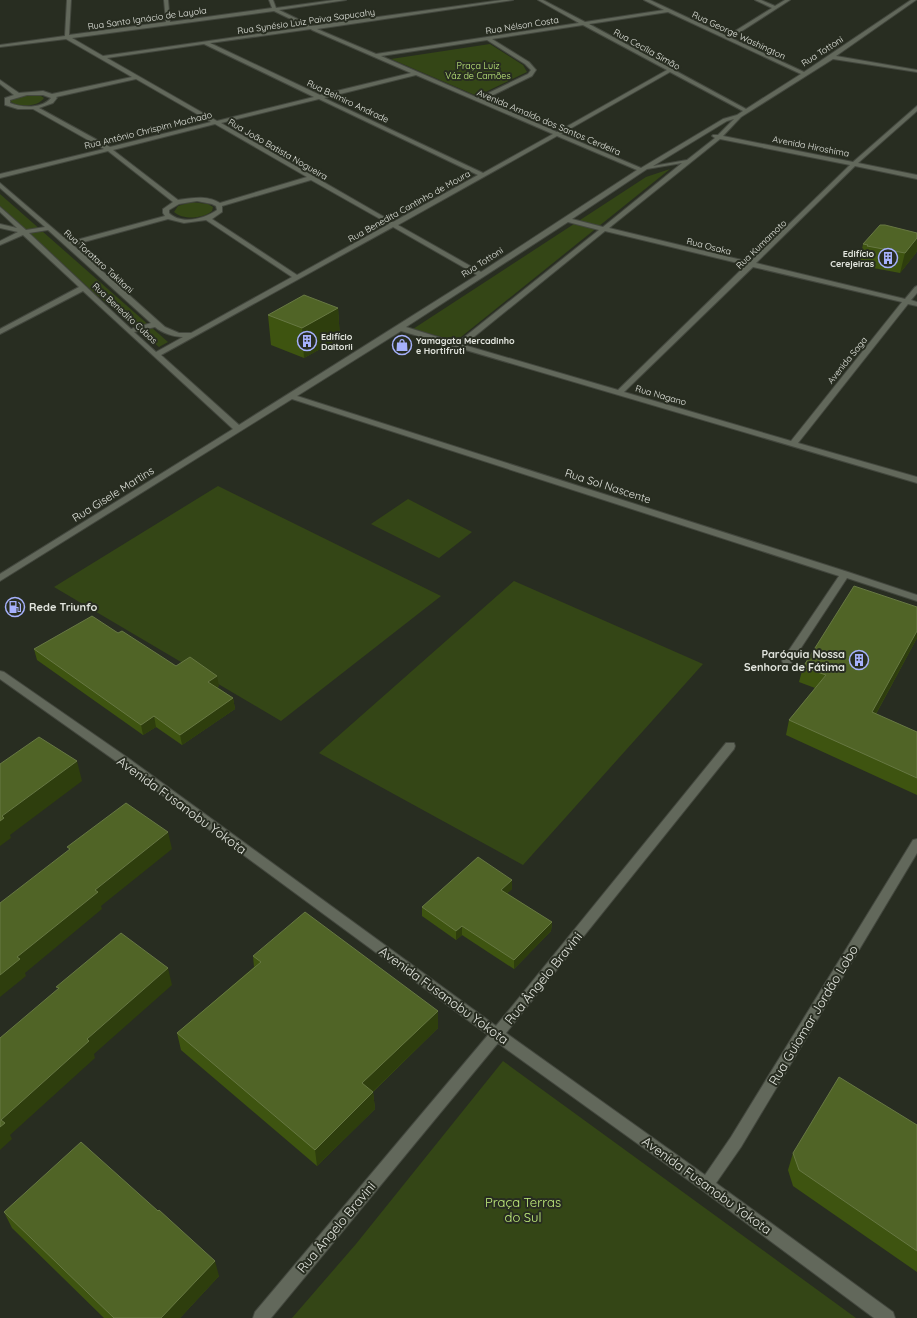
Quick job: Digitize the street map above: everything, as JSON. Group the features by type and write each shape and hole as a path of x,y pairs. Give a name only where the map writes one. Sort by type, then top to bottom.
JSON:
{"street":[{"path":"67,37 69,0"},
{"path":"166,0 168,23"},
{"path":"271,0 274,9"},
{"name":"Rua Santo Ignácio de Layola","path":"0,46 344,0"},
{"name":"Rua Synésio Luiz Paiva Sapucahy","path":"103,57 511,0"},
{"name":"Rua Cecília Simão","path":"540,0 669,71 746,111"},
{"name":"Rua George Washington","path":"646,0 804,74"},
{"path":"757,0 775,8"},
{"path":"727,38 788,0"},
{"name":"Rua Tottoni","path":"238,429 400,328 567,220 641,170 725,120 739,116 832,57 914,0"},
{"name":"Avenida Arnaldo dos Santos Cerdeira","path":"274,9 478,100 641,170"},
{"name":"Rua Nélson Costa","path":"378,55 668,11"},
{"name":"Rua João Batista Nogueira","path":"67,37 481,275"},
{"path":"478,100 530,75 534,70 527,63 489,39"},
{"name":"Rua Belmiro Andrade","path":"205,43 483,175"},
{"path":"832,57 917,71"},
{"name":"Rua Benedita Cantinho de Moura","path":"156,355 298,278 669,71"},
{"name":"Rua Antônio Chrispim Machado","path":"0,176 418,73"},
{"path":"8,105 6,102 8,100 18,95 35,92 52,96 138,77"},
{"path":"0,82 18,95"},
{"path":"0,107 8,105 16,108 35,108 53,101 54,98 52,96"},
{"path":"35,108 109,150 177,202"},
{"name":"Rua Kumamoto","path":"619,393 752,266 854,164 917,108"},
{"name":"Rua Tottoni","path":"458,345 719,137 735,122 739,116"},
{"name":"Avenida Hiroshima","path":"702,134 917,177"},
{"path":"641,170 688,161"},
{"path":"169,217 166,213 166,209 177,202 197,199 214,202 219,205 310,178"},
{"name":"Rua Torataro Takitani","path":"0,185 68,244 155,324 178,335 192,335"},
{"path":"68,244 169,217 180,221 208,219 220,211 219,205"},
{"name":"Rua Benedito Cubas","path":"0,209 129,331 238,429"},
{"path":"208,219 298,278"},
{"name":"Rua Osaka","path":"567,220 752,266 917,304"},
{"path":"0,226 24,232"},
{"path":"0,243 24,232 50,228"},
{"path":"0,332 83,288"},
{"name":"Avenida Saga","path":"793,444 917,288"},
{"path":"129,331 149,327 155,324"},
{"name":"Rua Nagano","path":"400,328 917,480"},
{"name":"Rua Sol Nascente","path":"291,396 917,598"},
{"name":"Rua Gisele Martins","path":"0,578 238,429"},
{"path":"787,661 845,574"},
{"name":"Avenida Fusanobu Yokota","path":"0,674 124,761 537,1064 708,1185 887,1318"},
{"name":"Rua Ângelo Bravini","path":"261,1318 497,1034 730,746"},
{"name":"Rua Guiomar Jordão Lobo","path":"708,1185 740,1136 917,843"}],"green space":[{"name":"Praça Luiz Váz de Camões","path":"490,44 523,65 527,72 477,96 391,59"},
{"path":"26,94 41,96 44,98 33,105 28,106 18,105 10,101"},
{"path":"670,169 456,341 413,329 646,177"},
{"path":"0,194 168,342 159,347 91,290 0,206"},
{"path":"191,202 208,204 213,207 212,211 204,216 193,218 178,215 174,212 178,206"},
{"path":"218,486 441,596 281,721 54,587"},
{"path":"408,499 472,532 439,558 371,524"},
{"path":"514,581 703,664 523,865 319,753"},
{"name":"Praça Terras do Sul","path":"503,1061 856,1318 292,1318 356,1244"}],"building":[{"path":"880,225 917,233 917,238 905,253 863,244"},
{"path":"304,295 338,308 302,328 268,315"},
{"path":"854,586 917,607 917,631 872,712 917,732 917,778 789,720 826,675 803,667"},
{"path":"92,616 118,633 122,631 176,666 190,657 217,676 208,682 233,698 180,735 154,716 141,725 34,649"},
{"path":"39,737 77,761 2,816 4,818 0,821 0,764"},
{"path":"126,803 168,832 95,890 98,892 17,957 20,959 0,975 0,903 70,849 67,847"},
{"path":"478,857 512,880 501,890 552,922 514,960 462,926 456,931 422,907"},
{"path":"305,912 438,1011 362,1083 373,1092 315,1150 177,1033 261,962 253,956"},
{"path":"121,933 168,968 87,1039 89,1041 1,1120 5,1123 0,1127 0,1038 59,988 56,987"},
{"path":"839,1077 917,1125 917,1251 799,1170 793,1153"},
{"path":"81,1142 215,1261 161,1318 114,1318 4,1212"}],"place":[{"name":"Edifício Cerejeiras","path":"888,258"},
{"name":"Edifício Daitorii","path":"307,341"},
{"name":"Yamagata Mercadinho e Hortifruti","path":"402,345"},
{"name":"Rede Triunfo","path":"15,607"},
{"name":"Paróquia Nossa Senhora de Fátima","path":"859,660"}]}
